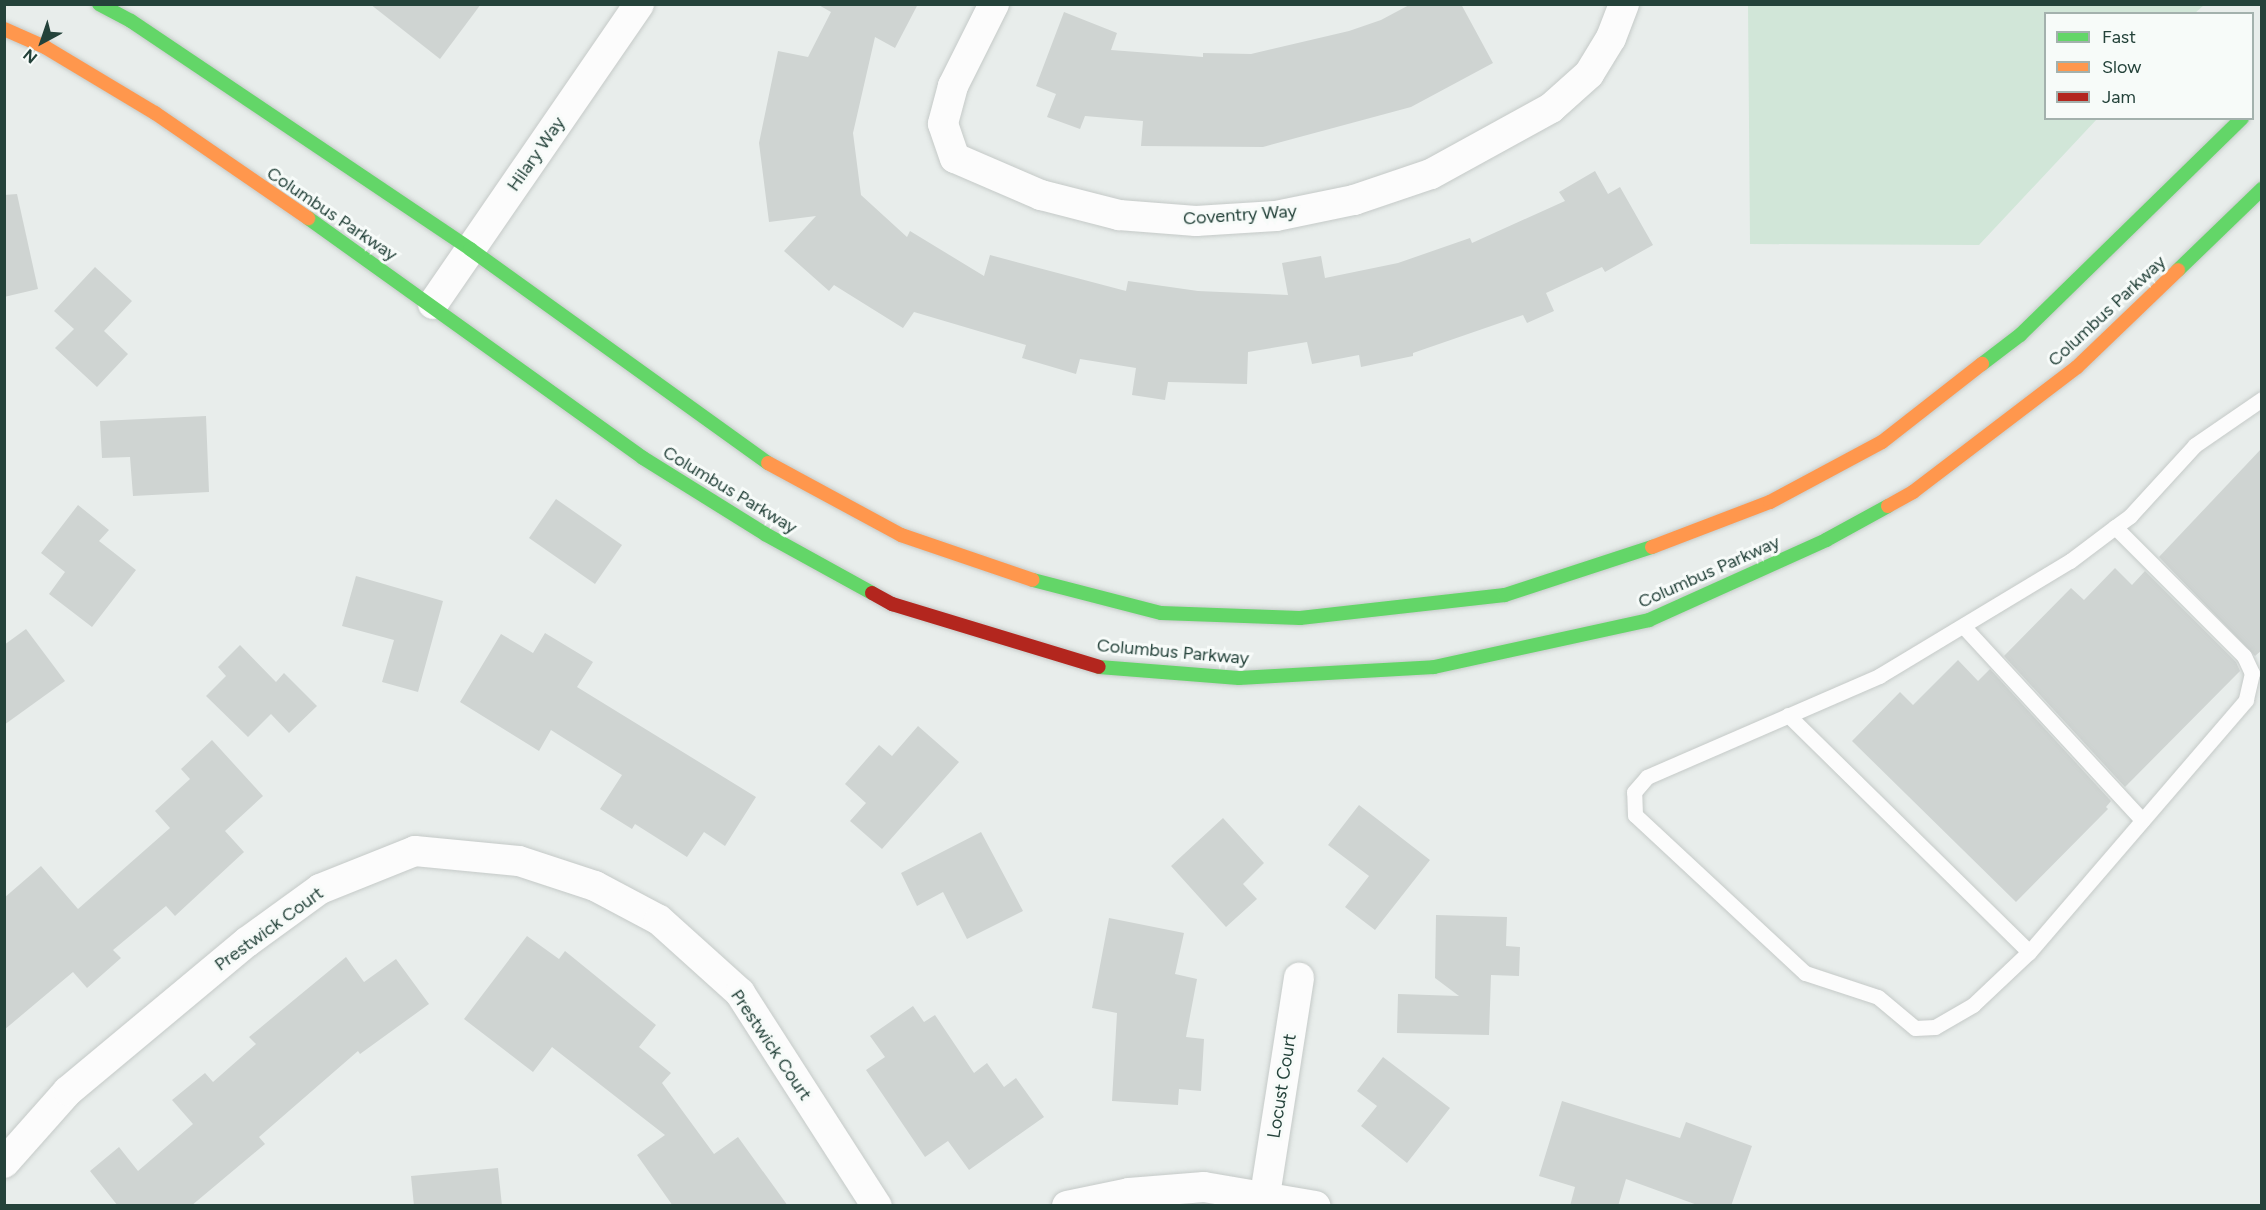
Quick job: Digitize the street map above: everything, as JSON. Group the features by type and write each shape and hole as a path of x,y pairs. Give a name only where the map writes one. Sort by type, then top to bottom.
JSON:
{"main road":[{"path":"99,4 131,21 470,249 767,462 901,535 996,571 1161,613 1300,618 1505,595 1604,566 1770,502 1882,442 2020,334 2240,120"},
{"name":"Columbus Parkway","path":"4,29 45,47 155,113 433,304 643,458 765,534 892,604 1100,667 1239,678 1434,667 1649,620 1826,540 1913,492 2077,367 2262,189"}],"street":[{"name":"Hilary Way","path":"433,304 639,4"},
{"name":"Coventry Way","path":"994,4 953,86 945,115 943,124 955,158 1052,198 1119,215 1196,221 1276,216 1354,200 1431,174 1551,108 1589,74 1611,38 1624,4"},
{"name":"Prestwick Court","path":"4,1163 68,1091 247,942 320,889 415,851 519,861 595,886 659,920 740,993 877,1206"},
{"name":"Locust Court","path":"1265,1195 1299,978"},
{"path":"1067,1206 1129,1193 1204,1187 1265,1195 1315,1206"}],"lane":[{"path":"2115,527 2244,656 2252,673 2246,700 2029,952 1973,1005 1935,1027 1916,1028 1878,997 1805,973 1635,815 1634,792 1647,777 1879,676 1964,627 2070,561 2115,527 2195,445 2262,399"},
{"path":"1964,627 2142,820"},
{"path":"1788,715 2029,952"}],"green space":[{"path":"1748,4 2204,5 2196,12 2044,12 2044,120 2096,120 1979,245 1750,244"}],"building":[{"path":"370,4 481,4 440,59"},
{"path":"817,4 918,4 895,48 875,37 853,133 861,195 907,237 910,231 984,276 990,255 1126,291 1128,281 1198,291 1288,295 1282,263 1321,256 1325,278 1398,263 1470,238 1472,243 1565,201 1559,192 1595,171 1608,194 1620,187 1653,245 1605,272 1602,267 1546,293 1554,311 1527,323 1523,315 1413,353 1413,356 1361,367 1359,355 1312,364 1307,342 1248,352 1247,384 1168,382 1165,400 1132,395 1136,368 1080,359 1076,374 1022,358 1026,345 914,312 903,328 834,285 829,291 784,251 816,216 769,222 759,143 778,51 808,57 831,12"},
{"path":"1411,4 1461,4 1493,63 1411,107 1263,147 1141,146 1143,121 1085,116 1080,129 1047,117 1056,94 1036,86 1064,12 1117,33 1111,50 1203,57 1203,53 1251,54 1349,31 1381,20"},
{"path":"17,194 38,289 4,297 4,195"},
{"path":"95,267 132,301 104,331 128,354 97,387 55,348 74,329 54,311"},
{"path":"206,416 209,492 133,496 130,457 102,458 100,421"},
{"path":"2262,448 2262,650 2255,656 2159,557"},
{"path":"556,499 622,545 595,584 529,538"},
{"path":"78,505 109,530 99,541 136,570 92,627 49,594 65,572 41,553"},
{"path":"2115,568 2132,585 2145,571 2236,662 2240,671 2125,787 2004,656 2071,588 2084,600"},
{"path":"356,576 443,601 418,692 382,682 394,640 342,626"},
{"path":"26,629 65,681 4,725 4,645"},
{"path":"545,633 593,662 577,687 756,797 725,846 704,832 687,857 635,824 632,829 600,809 622,775 551,730 539,751 460,702 501,634 533,653"},
{"path":"240,645 276,682 284,673 317,706 289,733 271,714 248,737 206,696 226,676 218,667"},
{"path":"1958,660 1978,681 1990,669 2111,801 2106,807 2108,809 2016,902 1852,741 1900,692 1913,705"},
{"path":"918,726 959,762 882,849 850,821 866,803 845,784 879,745 892,756"},
{"path":"212,740 263,796 225,831 244,852 175,916 166,906 113,950 121,958 87,988 73,972 4,1030 4,898 41,866 78,909 170,828 155,811 190,779 181,769"},
{"path":"1359,805 1430,860 1375,930 1345,907 1369,876 1328,845"},
{"path":"1223,818 1264,863 1243,884 1257,899 1226,927 1171,866"},
{"path":"981,832 1023,911 967,939 943,892 917,906 901,873"},
{"path":"1436,915 1507,917 1506,946 1520,947 1519,976 1491,975 1489,1035 1397,1033 1398,994 1459,996 1435,978"},
{"path":"1109,918 1184,933 1175,974 1197,979 1186,1037 1204,1039 1201,1091 1179,1089 1178,1105 1112,1101 1117,1013 1092,1008"},
{"path":"527,936 559,959 565,951 656,1025 639,1047 671,1073 662,1083 714,1154 738,1137 788,1206 673,1206 637,1155 665,1135 552,1047 533,1072 464,1019"},
{"path":"346,957 364,982 396,959 429,1004 360,1054 358,1051 259,1137 265,1144 191,1206 118,1206 90,1171 119,1147 138,1171 193,1124 172,1100 205,1073 213,1082 256,1044 249,1037"},
{"path":"913,1006 924,1022 935,1015 974,1073 987,1063 1004,1087 1016,1078 1044,1117 969,1170 948,1141 925,1157 866,1070 885,1057 870,1036"},
{"path":"1383,1057 1450,1108 1407,1163 1361,1126 1377,1106 1357,1091"},
{"path":"1562,1101 1680,1138 1686,1122 1752,1146 1731,1206 1700,1206 1626,1179 1618,1206 1570,1206 1575,1187 1539,1176"},
{"path":"498,1168 502,1206 414,1206 411,1176"}],"traffic: fast":[{"path":"99,4 131,21 470,249 768,463"},
{"path":"1982,364 2020,335 2240,120"},
{"path":"2178,270 2262,189"},
{"path":"308,218 643,458 765,534 872,593"},
{"path":"1099,667 1239,678 1434,667 1649,620 1826,540 1888,506"},
{"path":"1033,580 1161,613 1300,618 1505,595 1652,547"}],"traffic: slow":[{"path":"4,29 45,47 155,113 308,218"},
{"path":"1888,506 1913,492 2077,367 2178,270"},
{"path":"1652,547 1770,502 1882,442 1982,364"},
{"path":"768,463 901,535 1033,580"}],"traffic: jam":[{"path":"872,593 892,604 1099,667"}]}
